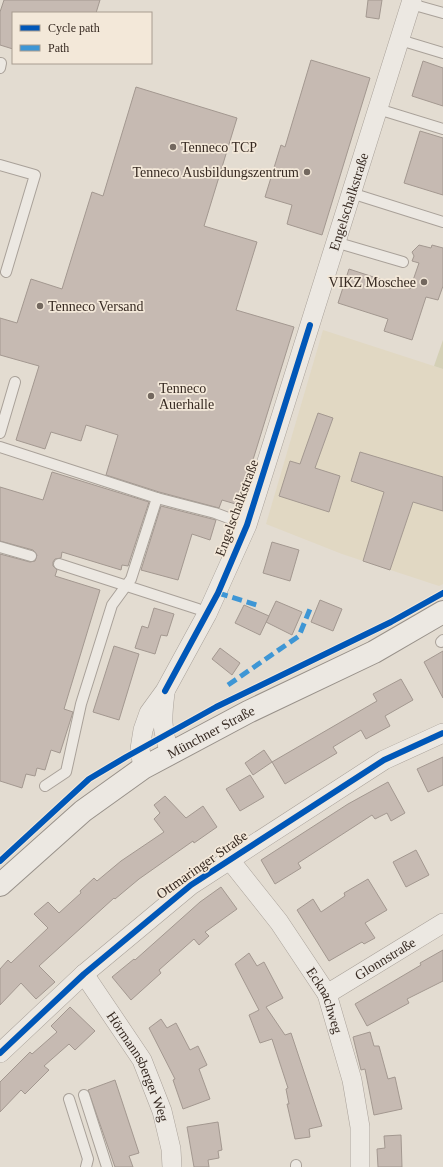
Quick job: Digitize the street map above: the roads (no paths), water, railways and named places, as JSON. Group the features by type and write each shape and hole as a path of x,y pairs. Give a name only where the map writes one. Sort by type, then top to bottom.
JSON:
{"main road":[{"name":"Münchner Straße","path":"0,885 83,811 143,768 170,752 248,712 374,652 443,612"}],"street":[{"name":"Engelschalkstraße","path":"143,768 140,749 143,730 149,713 165,691 207,614 247,525 411,2"},
{"name":"Engelschalkstraße","path":"165,691 161,720 164,736 170,752"},
{"name":"Ottmaringer Straße","path":"0,1053 84,974 185,889 229,859 384,760 443,733"},
{"name":"Ecknachweg","path":"229,859 279,922 327,994 352,1080 360,1127 360,1167"},
{"name":"Glonnstraße","path":"327,994 443,923"},
{"name":"Hörmannsberger Weg","path":"84,974 142,1060 162,1111 171,1149 172,1167"}],"lane":[{"path":"411,2 443,14"},
{"path":"400,40 443,53"},
{"path":"0,62 0,68"},
{"path":"378,109 443,129"},
{"path":"0,165 35,175 6,272"},
{"path":"351,192 443,222"},
{"path":"335,242 403,262"},
{"path":"0,433 15,382"},
{"path":"0,447 157,498 215,513 247,525"},
{"path":"45,786 66,772 82,704 112,604 131,579 157,498"},
{"path":"0,547 31,556"},
{"path":"59,564 198,609 207,614"},
{"path":"84,1095 107,1167"},
{"path":"69,1099 88,1159 86,1167"}],"place":[{"name":"Tenneco TCP","path":"173,147"},
{"name":"Tenneco Ausbildungszentrum","path":"307,172"},
{"name":"VIKZ Moschee","path":"424,282"},
{"name":"Tenneco Versand","path":"40,306"},
{"name":"Tenneco Auerhalle","path":"151,396"}]}
